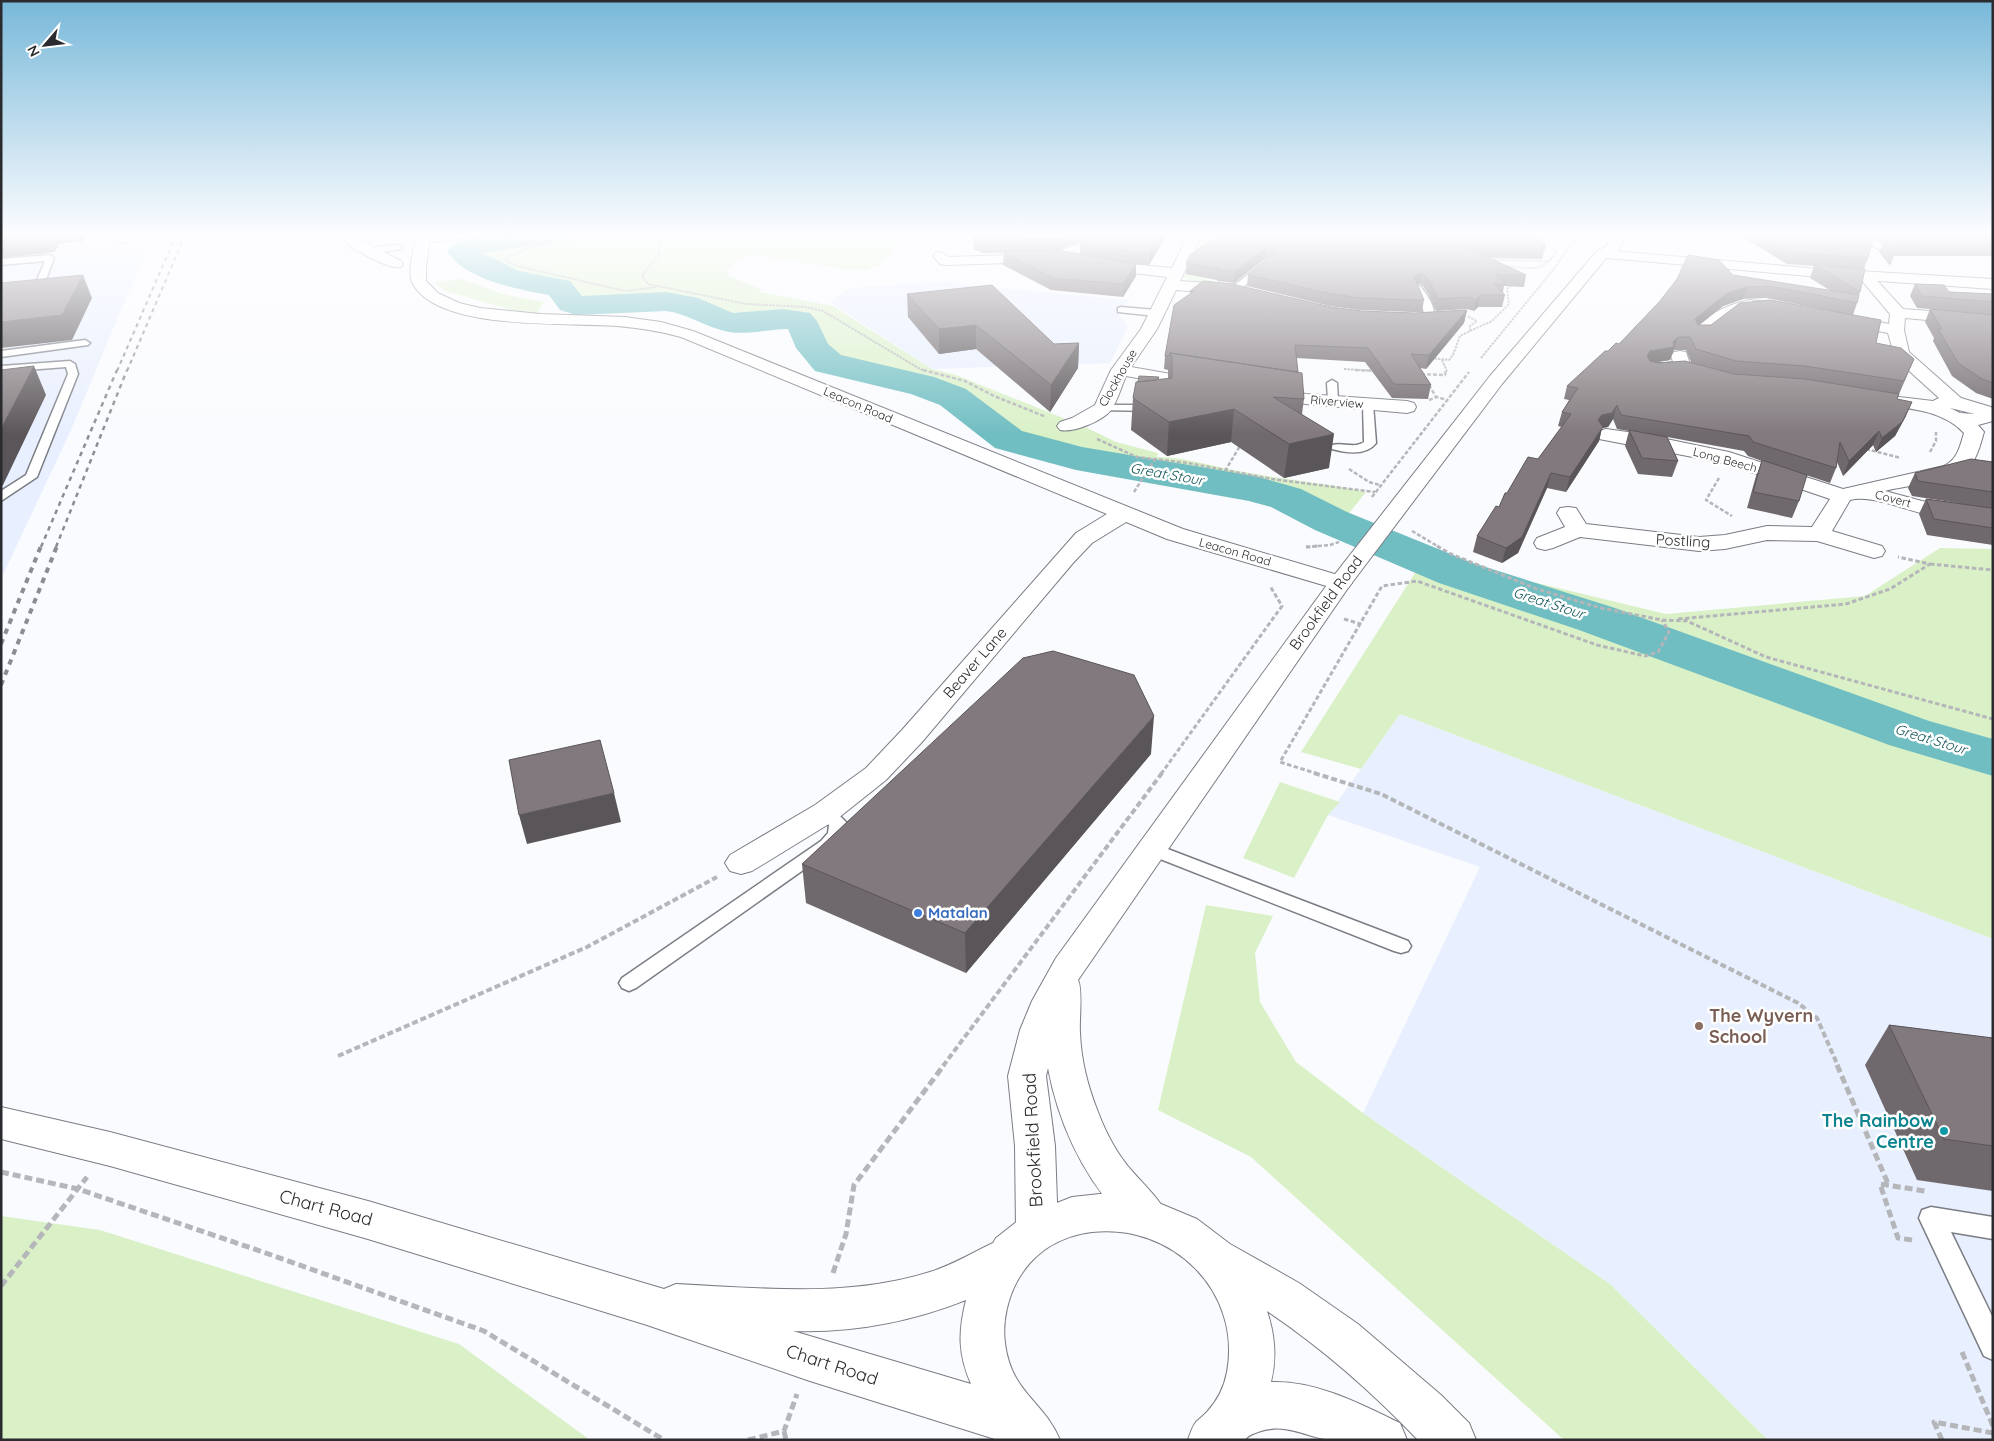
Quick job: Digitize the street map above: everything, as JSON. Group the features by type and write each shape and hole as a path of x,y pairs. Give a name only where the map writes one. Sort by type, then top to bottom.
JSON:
{"street":[{"name":"Leacon Road","path":"441,300 475,314 616,321 656,326 687,334 1122,514 1175,534 1340,583"},
{"name":"Clockhouse","path":"1067,426 1079,422 1103,408 1120,370 1149,329 1163,300"},
{"name":"Brookfield Road","path":"1038,1230 1036,1146 1027,1076 1038,1030 1050,1001 1068,967 1340,583 1361,555 1394,526 1513,358 1558,300"},
{"path":"1887,300 1898,313 1993,321"},
{"path":"1700,333 1732,308 1739,306 1766,305 1787,310"},
{"path":"1819,534 1842,496 1950,471 1975,460 1974,432 1901,354 1896,330 1898,313"},
{"path":"1412,319 1430,318 1469,323"},
{"path":"1829,318 1896,330"},
{"path":"1654,369 1681,361 1700,373"},
{"path":"1120,370 1220,386"},
{"name":"Riverview","path":"1254,391 1333,402 1407,407"},
{"path":"1858,396 1951,409 1975,407 1989,411"},
{"name":"Long Beech","path":"1606,435 1642,440 1729,458 1842,496"},
{"name":"Covert","path":"1863,491 1921,507 1983,515"},
{"name":"Beaver Lane","path":"741,863 826,812 876,774 912,736 1065,558 1084,538 1122,514"},
{"name":"Postling","path":"1545,543 1573,521 1699,544 1726,542 1766,533 1819,534 1874,551"},
{"name":"Brookfield Road","path":"1068,967 1062,995 1061,1024 1064,1056 1071,1088 1081,1118 1113,1178 1147,1216"},
{"name":"Chart Road","path":"1,1124 110,1149 368,1220 647,1304 1026,1431"},
{"path":"1026,1431 998,1396 986,1367 981,1338 984,1308 992,1281 1006,1258 1021,1242 1038,1230 1062,1218 1090,1212 1118,1211 1147,1216 1172,1226 1194,1240 1214,1258 1232,1280 1244,1307 1251,1335 1252,1364 1245,1392 1222,1429"},
{"name":"Chart Road","path":"647,1304 820,1310 871,1307 920,1296 965,1280 1006,1258"},
{"path":"1214,1258 1287,1298 1322,1322 1358,1350 1411,1397 1452,1440"},
{"path":"1222,1429 1268,1406 1298,1408 1365,1430 1383,1440"}],"lane":[{"path":"1425,300 1431,312 1430,318"},
{"path":"1121,310 1156,313"},
{"path":"1,354 86,343"},
{"path":"1,369 70,364 73,374 31,477 1,497"},
{"path":"1332,383 1333,402"},
{"path":"1103,408 1138,409 1164,407 1164,400"},
{"path":"1336,447 1360,449 1367,447 1370,443 1368,404"},
{"path":"629,983 827,845 837,835 838,824 826,812"},
{"path":"1152,849 1402,946"},
{"path":"1993,1228 1932,1218 1993,1347"}],"path":[{"path":"728,300 746,304 806,307 828,312 915,367 965,380 994,396 1132,455 1188,463 1272,480 1375,492 1473,367"},
{"path":"1423,356 1449,360 1453,355 1460,336 1469,323 1490,324 1509,304 1508,300"},
{"path":"1479,360 1528,300"},
{"path":"1419,374 1445,375 1447,372 1442,360"},
{"path":"1340,369 1380,371"},
{"path":"1424,379 1436,397"},
{"path":"1907,404 1907,408 1936,432 1936,442 1930,453"},
{"path":"1225,471 1241,443"},
{"path":"1866,449 1905,459"},
{"path":"1729,458 1714,489 1706,500 1724,512 1766,533"},
{"path":"1138,485 1155,459"},
{"path":"1394,526 1452,554 1538,589 1601,608 1662,620 1687,621 1766,656 1993,719"},
{"path":"1874,551 1930,564 1993,570"},
{"path":"1662,620 1846,604 1871,598 1897,587 1930,564"},
{"path":"820,1310 846,1234 854,1185 1163,771 1282,606 1264,577 1278,565"},
{"path":"1662,620 1669,632 1658,652 1645,656 1598,645 1417,581 1382,586 1342,659 1280,762 1381,794 1798,1003 1817,1018 1889,1186"},
{"path":"338,1056 586,948 741,863"},
{"path":"1,1286 110,1149"},
{"path":"1,1172 78,1189 263,1252 484,1331 664,1440"},
{"path":"786,1440 784,1431 810,1359"},
{"path":"1942,1440 1934,1422 1993,1433"},
{"path":"748,1440 784,1431"}],"shaded area":[{"path":"1,300 125,300 71,430 1,579"},
{"path":"833,300 1130,300 1118,313 1128,327 1110,363 932,369 830,302"},
{"name":"The Wyvern School","path":"1400,714 1993,939 1993,1440 1768,1440 1610,1284 1363,1113 1480,867 1328,815"}],"green space":[{"path":"478,300 535,300 544,302 537,314 523,313"},
{"path":"578,300 620,300 592,302"},
{"path":"684,300 803,300 833,306 932,369 956,375 1083,426 1116,442 1158,453 1157,457 1186,460 1250,473 1366,492 1346,517 1325,504 1279,488 1181,473 1047,440 1021,438 1008,430 983,407 936,384 858,368 831,358 820,347 815,324 806,318 785,314 740,319 729,318 717,315"},
{"path":"1940,548 1993,549 1993,939 1400,714 1361,769 1301,752 1420,565 1529,581 1666,614 1865,596"},
{"path":"1280,782 1340,802 1328,815 1294,878 1243,858"},
{"path":"1206,905 1273,916 1255,953 1260,1002 1296,1062 1363,1113 1610,1284 1768,1440 1564,1440 1251,1157 1158,1110"},
{"path":"1,1216 100,1230 459,1344 590,1440 1,1440"}],"building":[{"path":"1,300 70,300 62,315 1,322"},
{"path":"913,300 1008,300 1054,344 1079,343 1051,385 976,325 939,329"},
{"path":"1181,300 1302,300 1361,311 1414,313 1467,310 1429,355 1411,354 1431,385 1394,384 1368,348 1295,345 1298,372 1170,353 1169,356 1165,356 1174,305"},
{"path":"1718,300 1695,319 1698,325 1711,325 1740,303 1768,300 1881,320 1876,343 1901,348 1914,359 1904,381 1805,366 1736,361 1696,349 1690,337 1678,337 1673,342 1674,347 1650,351 1647,356 1650,361 1658,363 1685,361 1734,374 1805,379 1899,394 1897,399 1912,402 1902,422 1882,438 1879,431 1849,461 1840,442 1836,468 1753,442 1749,436 1621,415 1617,405 1612,413 1602,415 1598,420 1603,427 1570,477 1551,473 1522,537 1506,548 1477,536 1496,506 1499,507 1505,493 1507,493 1528,457 1538,459 1571,414 1562,412 1578,388 1567,386 1605,351 1608,351 1616,343 1619,344 1660,301"},
{"path":"1843,300 1858,300 1857,303"},
{"path":"1972,300 1993,300 1993,302"},
{"path":"1930,309 1993,315 1993,383 1982,379 1958,363 1938,329 1942,329"},
{"path":"1170,353 1302,373 1304,399 1273,397 1334,434 1289,444 1234,409 1169,422 1133,398 1136,382 1172,378 1172,356"},
{"path":"34,366 1,429 1,370"},
{"path":"1139,376 1159,377 1157,380 1138,382"},
{"path":"1629,430 1667,437 1678,461 1642,458"},
{"path":"1971,459 1993,462 1993,492 1918,481 1915,473"},
{"path":"1762,460 1807,475 1799,501 1753,492"},
{"path":"1926,499 1993,507 1993,528 1934,519"},
{"path":"1053,651 1134,675 1154,716 965,933 802,864 1023,658"},
{"path":"600,740 614,793 519,815 509,760"},
{"path":"1889,1025 1993,1038 1993,1146 1944,1139"}],"waterway":[{"name":"Great Stour","path":"569,300 576,305 589,306 640,302 687,304 722,320 737,323 783,319 798,320 801,321 813,348 828,363 921,385 953,397 1009,440 1041,447 1076,458 1255,489 1286,498 1331,521 1456,573 1597,619 1909,733 1993,758"}],"railway":[{"path":"117,371 148,300"},
{"path":"127,371 157,300"},
{"path":"41,547 117,370"},
{"path":"56,547 127,370"},
{"path":"1,644 41,546"},
{"path":"1,685 57,546"}],"place":[{"name":"Matalan","path":"918,913"},
{"name":"The Wyvern School","path":"1699,1026"},
{"name":"The Rainbow Centre","path":"1944,1131"}]}
